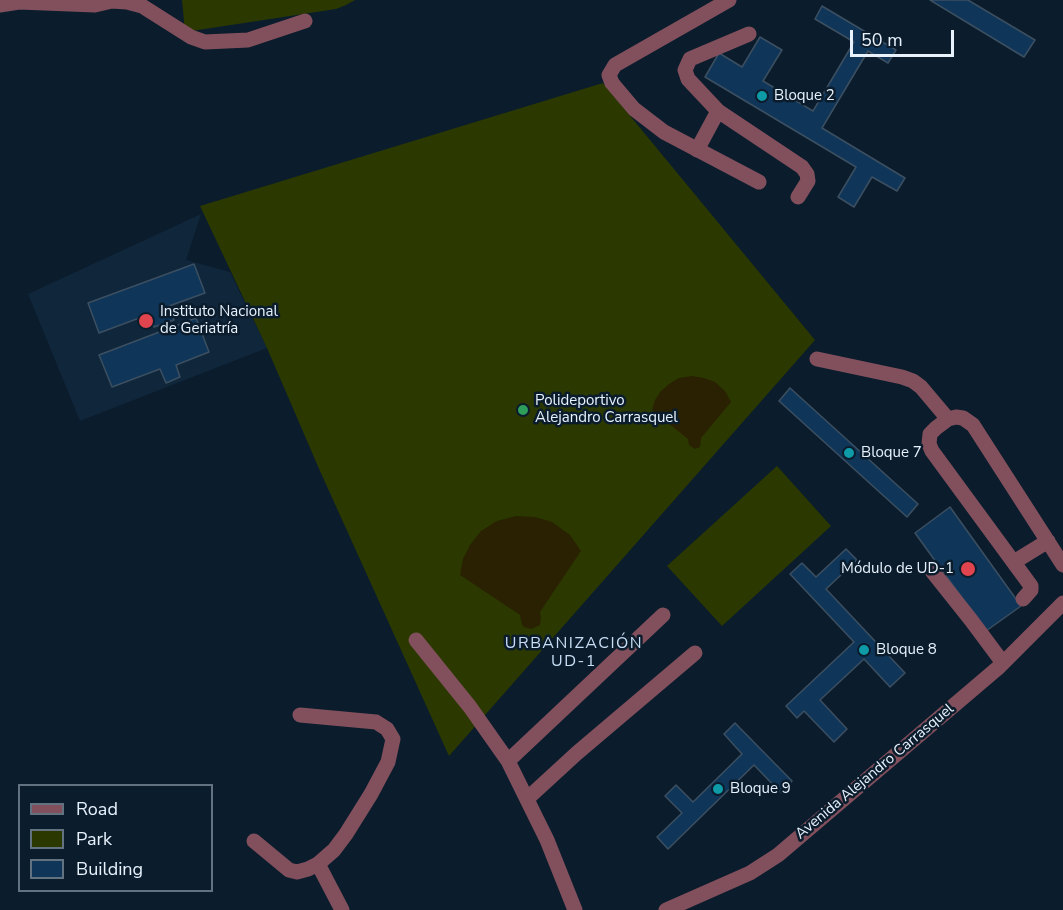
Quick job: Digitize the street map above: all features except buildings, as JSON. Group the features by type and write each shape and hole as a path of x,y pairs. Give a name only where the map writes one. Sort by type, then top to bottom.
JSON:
{"street":[{"path":"729,0 615,65 609,75 612,84 634,109 664,132 759,182"},
{"path":"0,5 19,2 94,5 112,1 127,2 142,6 191,37 205,42 248,40 305,21"},
{"path":"749,34 690,59 685,70 688,79 718,111 802,166 808,181 798,197"},
{"path":"697,150 718,111"},
{"path":"817,359 913,381 921,387 948,420"},
{"path":"1023,599 1031,590 1031,586 933,452 929,444 930,435 936,428 956,417 963,418 973,425 1063,565"},
{"path":"1014,562 1048,541"},
{"path":"932,570 1003,663"},
{"name":"Avenida Alejandro Carrasquel","path":"666,910 750,873 778,855 1057,617 1063,603"},
{"path":"508,761 663,615"},
{"path":"416,639 470,707 508,761 547,840 575,910"},
{"path":"528,798 577,753 695,653"},
{"path":"254,841 289,870 297,872 318,864 334,850 371,794 388,762 393,739 387,729 376,722 300,715"},
{"path":"318,864 342,910"}],"shaded area":[{"name":"Instituto Nacional de Geriatría","path":"201,214 186,260 230,272 267,348 80,421 28,294"}],"green space":[{"path":"182,0 355,0 336,9 185,32"},
{"name":"Polideportivo Alejandro Carrasquel","path":"603,83 815,340 449,756 267,348 200,206"},
{"path":"777,466 831,526 722,626 667,566"}],"sand":[{"path":"692,376 715,382 725,391 731,402 701,438 700,447 695,449 689,445 688,439 652,410 655,400 669,384 679,378"},
{"path":"516,516 535,517 552,522 570,535 581,551 540,612 540,625 531,629 522,625 520,615 460,575 463,559 481,531 497,521"}],"place":[{"name":"Bloque 2","path":"762,96"},
{"name":"Instituto Nacional de Geriatría","path":"146,321"},
{"name":"Polideportivo Alejandro Carrasquel","path":"523,410"},
{"name":"Bloque 7","path":"849,453"},
{"name":"Módulo de UD-1","path":"968,569"},
{"name":"Bloque 8","path":"864,650"},
{"name":"Bloque 9","path":"718,789"}],"district":[{"name":"URBANIZACIÓN UD-1","path":"574,653"}]}
